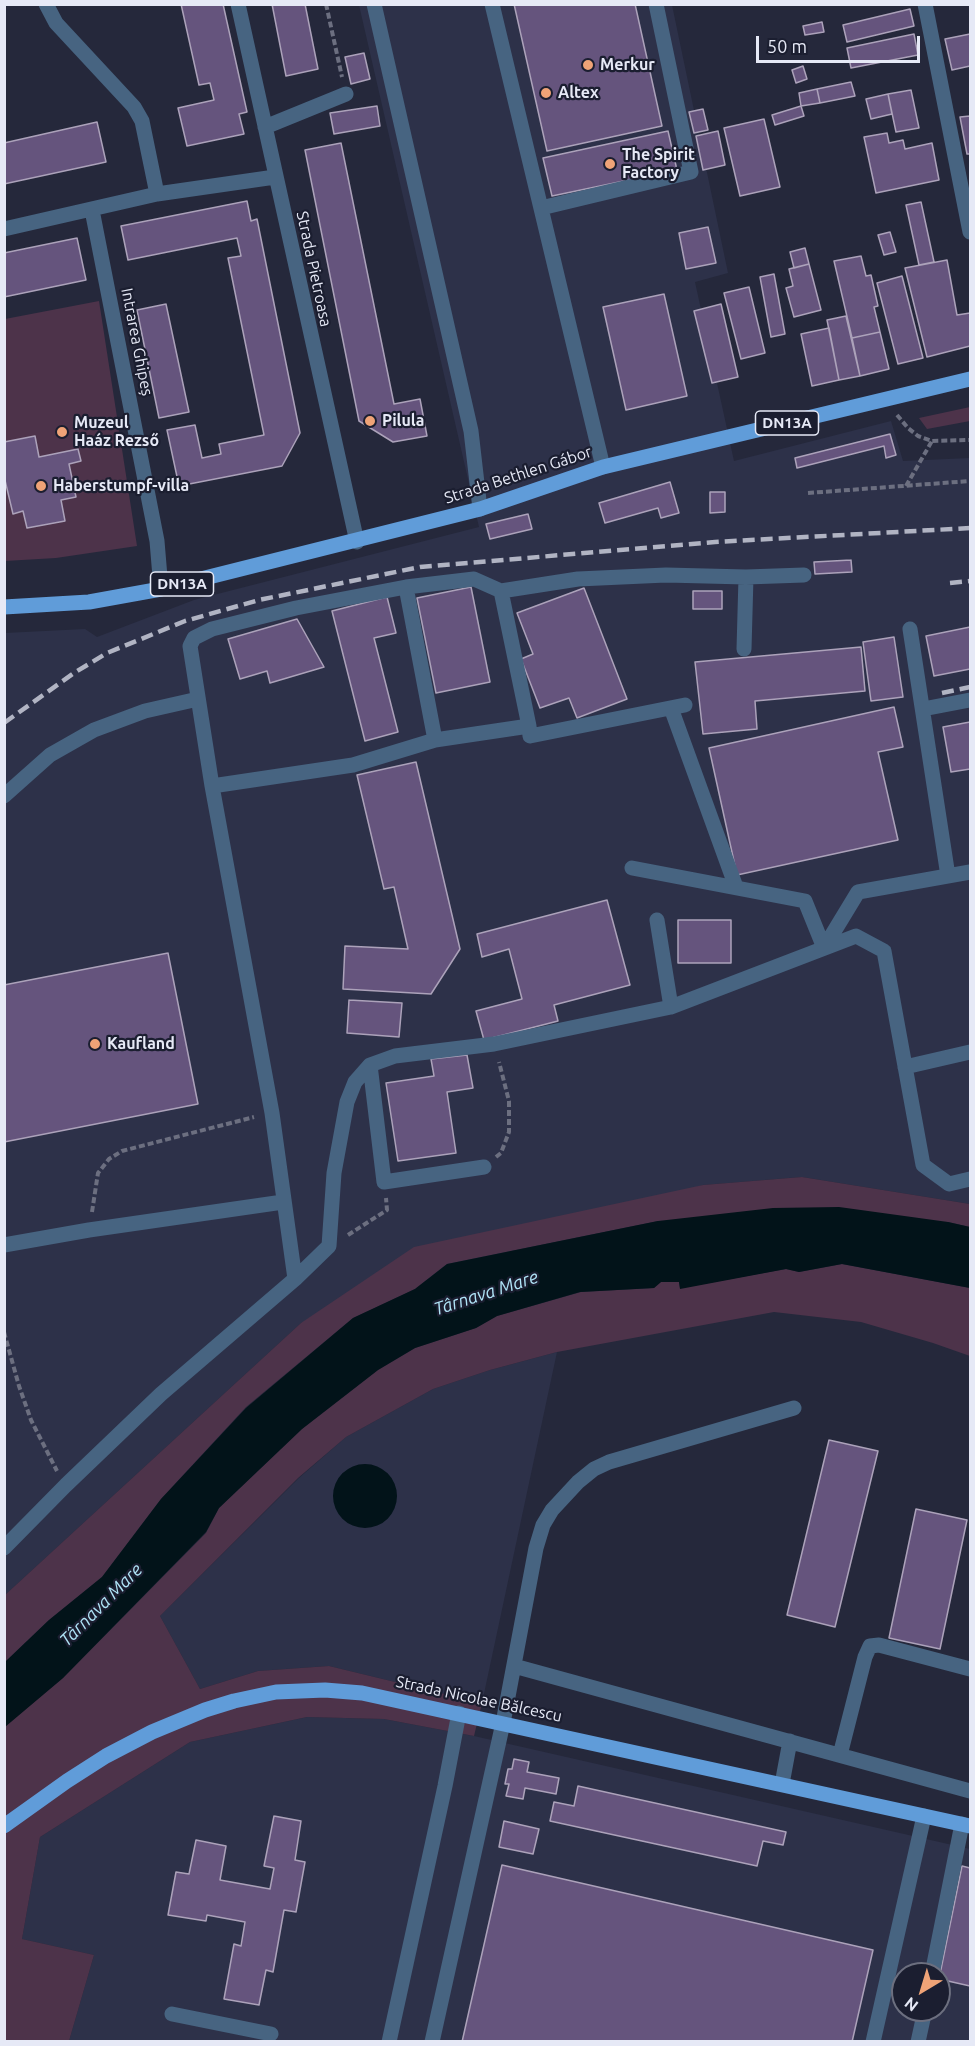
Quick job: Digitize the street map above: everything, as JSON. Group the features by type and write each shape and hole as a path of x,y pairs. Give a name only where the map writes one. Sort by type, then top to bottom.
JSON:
{"main road":[{"name":"Strada Bethlen Gábor","path":"4,607 89,602 161,589 357,542 480,509 603,467 970,379"},
{"name":"Strada Nicolae Bălcescu","path":"4,1826 67,1780 152,1732 204,1710 234,1701 276,1692 325,1690 362,1693 459,1713 966,1825"}],"street":[{"path":"46,4 56,23 134,106 142,121 157,194"},
{"name":"Strada Pietroasa","path":"238,4 357,542"},
{"path":"374,4 471,431 480,509"},
{"path":"492,4 603,467"},
{"path":"541,208 691,172 656,4"},
{"path":"925,4 970,232"},
{"path":"265,127 346,94"},
{"path":"4,229 157,194 275,177"},
{"name":"Intrarea Ghipeș","path":"92,210 157,541 161,589"},
{"path":"295,1279 272,1113 198,699 190,646 194,638 213,629 296,608 406,587 474,579 501,591 578,579 666,575 746,578 804,575"},
{"path":"744,650 746,578"},
{"path":"406,587 435,740"},
{"path":"501,591 530,736 678,707 736,887"},
{"path":"910,629 948,876"},
{"path":"4,796 50,755 94,730 144,711 198,699"},
{"path":"922,709 970,700"},
{"path":"212,786 353,765 435,740 529,726"},
{"path":"632,868 805,901 824,948"},
{"path":"824,948 858,892 970,872"},
{"path":"657,920 671,1007"},
{"path":"4,1548 161,1394 295,1279 329,1246 334,1173 347,1102 355,1082 370,1065 395,1056 494,1044 671,1007 856,936 884,951 923,1165 950,1184 970,1179"},
{"path":"905,1067 970,1052"},
{"path":"370,1065 384,1182 484,1167"},
{"path":"4,1245 89,1230 283,1202"},
{"path":"432,2042 503,1723 536,1548 543,1526 552,1510 578,1482 594,1469 631,1454 794,1408"},
{"path":"840,1755 865,1657 870,1646 879,1645 970,1666"},
{"path":"514,1666 970,1791"},
{"path":"389,2042 446,1786 459,1713"},
{"path":"782,1784 790,1741"},
{"path":"873,2042 924,1816"},
{"path":"935,1962 966,1825"},
{"path":"172,2014 271,2035"},
{"path":"918,2042 922,2022"}],"path":[{"path":"326,4 346,94"},
{"path":"885,399 908,428 918,436 932,441 970,440"},
{"path":"906,486 932,441"},
{"path":"808,493 970,481"},
{"path":"484,1167 501,1154 509,1132 509,1101 494,1044"},
{"path":"89,1230 98,1173 109,1159 122,1151 272,1113"},
{"path":"329,1246 387,1210 384,1182"},
{"path":"4,1332 31,1420 45,1450 66,1485"}],"shaded area":[{"path":"359,5 672,5 728,273 695,282 734,461 891,421 903,461 970,458 970,1204 802,1177 703,1185 301,1323 5,1595 5,633 85,629 97,637 194,600 479,527"},
{"name":"Muzeul Haáz Rezső","path":"99,301 137,546 56,558 5,561 5,319"},
{"path":"970,407 970,421 927,429 919,418"},
{"path":"802,1177 970,1204 970,1227 948,1222 658,1221 447,1264 415,1289 353,1318 246,1407 161,1499 102,1577 49,1620 5,1662 5,1595 301,1323 414,1247 703,1185"},
{"path":"842,1264 970,1288 970,1356 861,1322 774,1312 557,1352 490,1370 433,1389 346,1437 298,1478 160,1616 200,1689 258,1671 329,1666 482,1703 474,1736 384,1719 307,1717 190,1742 40,1837 22,1939 94,1955 69,2041 5,2041 4,1727 63,1678 206,1533 219,1508 302,1429 378,1370 415,1348 476,1328 497,1316 581,1292 654,1288 661,1282 679,1282 680,1288 786,1269 799,1272"},
{"path":"557,1352 482,1703 329,1666 258,1671 200,1689 160,1616 299,1478 346,1437 433,1389 490,1370"},
{"path":"307,1717 384,1719 474,1736 970,1849 970,2041 69,2041 94,1955 22,1939 40,1837 190,1742"}],"water":[{"name":"Târnava Mare","path":"839,1207 970,1227 970,1288 842,1264 799,1272 786,1269 680,1289 679,1282 661,1282 654,1288 580,1292 497,1316 476,1328 415,1348 378,1370 302,1429 219,1508 206,1532 63,1678 5,1727 5,1662 49,1620 102,1577 161,1499 246,1408 353,1318 415,1289 447,1264 658,1221 773,1208"},
{"path":"365,1464 388,1473 397,1496 388,1519 365,1528 342,1519 333,1496 342,1473"}],"building":[{"path":"181,4 223,4 247,112 239,114 244,134 187,146 178,108 214,100 210,83 199,85"},
{"path":"272,4 305,4 318,69 286,76"},
{"name":"Merkur","path":"514,4 635,4 662,126 547,151"},
{"path":"910,9 914,26 847,42 843,25"},
{"path":"822,22 824,32 805,35 803,26"},
{"path":"914,34 918,55 851,68 847,48"},
{"path":"970,34 970,66 952,70 945,39"},
{"path":"364,53 370,79 351,84 345,57"},
{"path":"803,66 807,79 796,83 792,70"},
{"path":"851,82 855,96 820,103 817,89"},
{"path":"817,89 820,103 801,106 799,93"},
{"path":"911,90 919,128 896,132 888,94"},
{"path":"888,94 892,114 871,119 866,99"},
{"path":"377,106 380,126 334,134 330,113"},
{"path":"801,106 804,116 775,125 772,115"},
{"path":"703,109 708,130 694,133 689,112"},
{"path":"970,116 970,154 967,154 960,117"},
{"path":"764,119 780,187 740,196 724,128"},
{"path":"97,122 106,162 4,184 4,143"},
{"name":"The Spirit Factory","path":"668,131 677,170 552,196 543,158"},
{"path":"718,131 725,165 703,170 696,136"},
{"path":"887,133 889,143 903,140 905,149 932,143 939,180 876,193 864,137"},
{"path":"341,143 394,404 420,399 427,436 393,442 359,421 305,150"},
{"path":"247,201 251,221 257,219 300,433 282,466 179,486 167,430 195,425 202,458 221,454 219,444 264,435 228,258 241,256 237,238 128,260 121,226"},
{"path":"921,202 934,262 919,265 906,205"},
{"path":"708,227 716,263 686,269 679,233"},
{"path":"890,232 896,252 884,255 878,235"},
{"path":"77,238 86,280 4,297 4,253"},
{"path":"805,248 809,264 794,268 790,252"},
{"path":"861,256 866,276 871,275 878,306 874,307 880,332 852,338 834,261"},
{"path":"947,260 957,315 970,313 970,346 927,357 905,268"},
{"path":"809,264 821,310 794,317 786,288 793,286 789,269"},
{"path":"774,274 785,334 771,337 760,277"},
{"path":"902,276 923,358 898,364 877,283"},
{"path":"749,287 765,353 741,359 724,293"},
{"path":"664,294 687,396 626,410 603,307"},
{"path":"166,304 189,412 159,418 137,310"},
{"path":"721,304 738,377 712,383 694,311"},
{"path":"846,316 860,376 839,380 827,320"},
{"path":"829,328 839,380 812,386 801,334"},
{"path":"880,332 889,369 860,376 852,338"},
{"path":"890,434 896,455 886,458 884,446 797,468 795,458"},
{"name":"Haberstumpf-villa","path":"35,436 39,457 78,449 81,461 69,464 76,497 61,500 65,521 27,528 23,511 13,514 4,476 4,442"},
{"path":"670,482 679,513 661,518 658,508 605,523 599,503"},
{"path":"710,492 725,492 725,512 710,513"},
{"path":"528,514 532,529 490,539 486,524"},
{"path":"851,560 852,572 815,574 814,562"},
{"path":"471,587 490,682 436,693 417,598"},
{"path":"584,588 627,699 577,718 569,698 540,708 521,659 533,654 517,613"},
{"path":"693,591 722,591 722,609 693,609"},
{"path":"387,597 396,633 374,638 398,732 365,741 332,611"},
{"path":"297,619 324,667 270,683 267,671 240,679 228,639"},
{"path":"970,627 970,669 934,676 926,636"},
{"path":"894,637 903,697 871,701 863,642"},
{"path":"861,647 865,691 755,701 757,729 703,734 695,662"},
{"path":"894,707 903,747 878,752 898,840 737,875 709,748"},
{"path":"970,722 970,769 951,772 943,727"},
{"path":"416,762 460,949 431,994 343,989 345,946 408,949 394,887 384,889 357,775"},
{"path":"607,900 630,985 554,1005 558,1021 484,1040 476,1011 522,999 509,949 482,957 477,934"},
{"path":"678,920 731,920 731,963 678,963"},
{"name":"Kaufland","path":"168,953 198,1104 4,1142 4,985"},
{"path":"349,1000 402,1003 399,1037 347,1033"},
{"path":"467,1055 473,1088 447,1092 456,1153 398,1161 386,1083 434,1076 431,1059"},
{"path":"829,1440 878,1451 835,1627 787,1615"},
{"path":"916,1509 967,1520 940,1649 889,1638"},
{"path":"514,1759 529,1762 527,1772 559,1778 556,1794 525,1788 523,1799 506,1796 509,1784 505,1784 508,1769 512,1769"},
{"path":"578,1786 786,1832 783,1845 763,1841 757,1866 550,1821 554,1802 574,1806"},
{"path":"274,1816 301,1821 295,1860 305,1862 296,1912 284,1910 273,1972 266,1970 259,2005 224,1999 234,1944 241,1946 245,1922 207,1915 206,1921 168,1915 176,1872 189,1874 196,1840 226,1846 220,1880 270,1889 274,1868 264,1866"},
{"path":"504,1821 539,1829 533,1854 499,1847"},
{"path":"502,1865 873,1950 852,2042 462,2042"},
{"path":"962,1866 970,1868 970,1986 951,1982 951,1962 942,1962"}],"railway":[{"path":"4,723 74,673 107,653 185,621 259,600 420,567 715,542 970,528"},
{"path":"950,583 970,581"},
{"path":"942,693 970,687"}],"place":[{"name":"Merkur","path":"588,65"},
{"name":"Altex","path":"546,93"},
{"name":"The Spirit Factory","path":"610,164"},
{"name":"Pilula","path":"370,421"},
{"name":"Muzeul Haáz Rezső","path":"62,432"},
{"name":"Haberstumpf-villa","path":"41,486"},
{"name":"Kaufland","path":"95,1044"}]}
